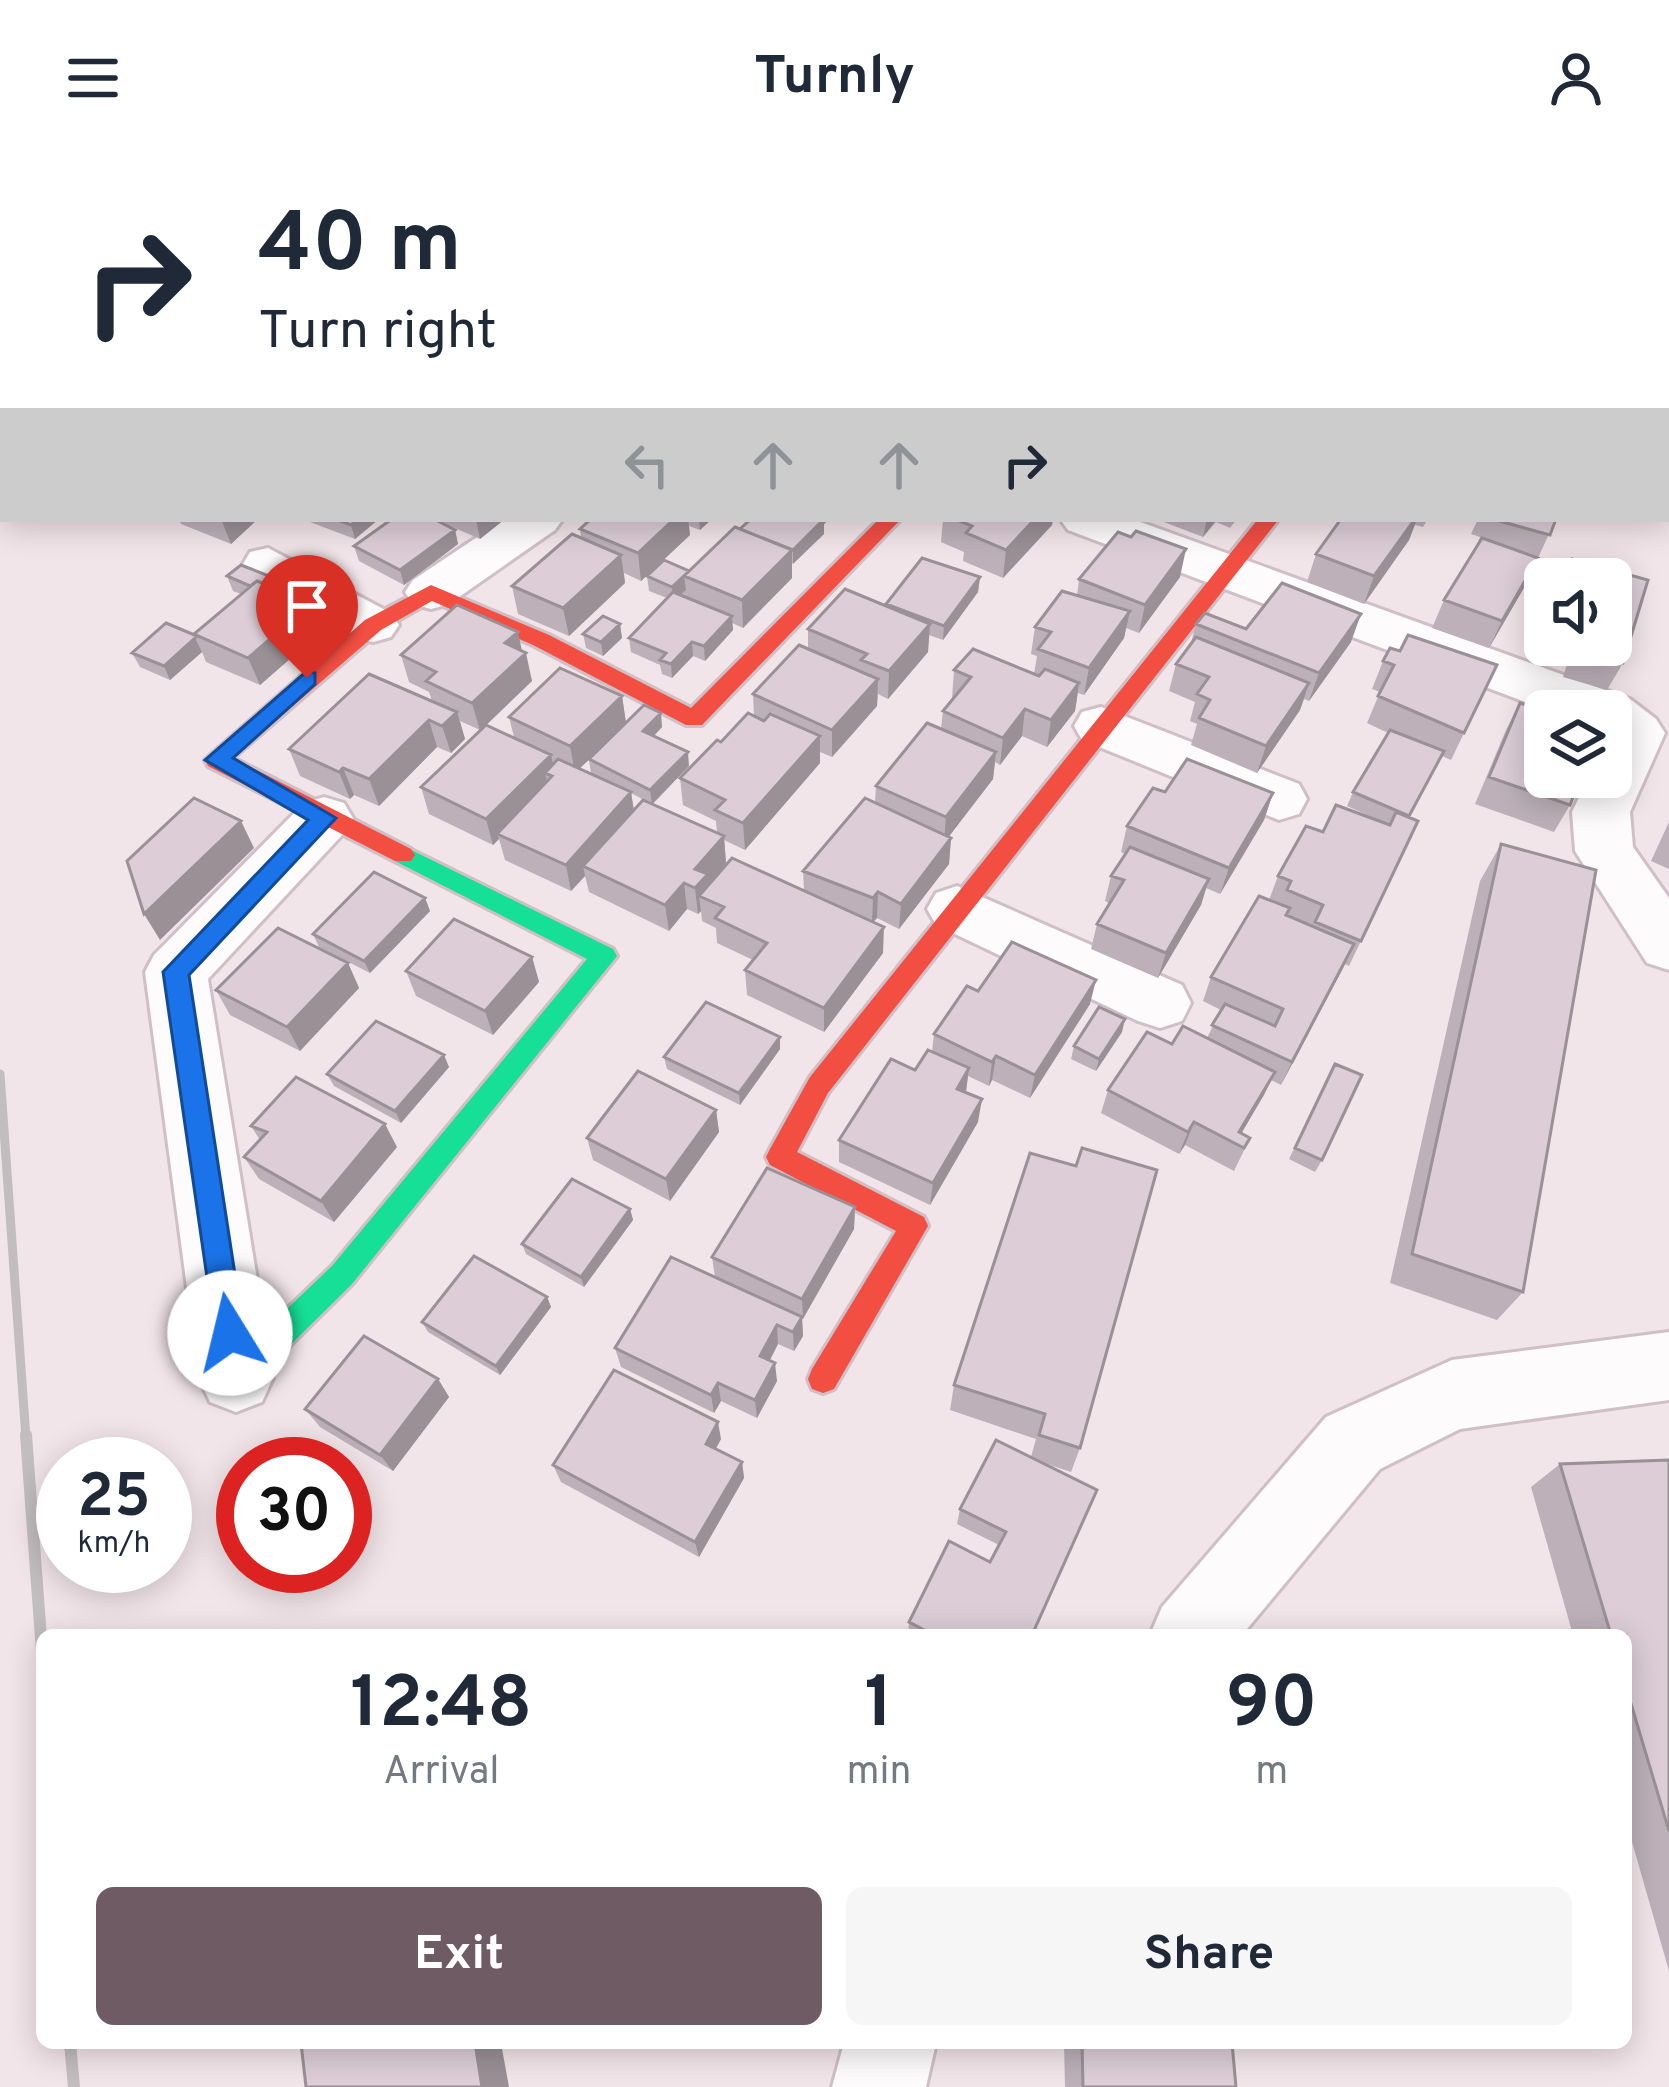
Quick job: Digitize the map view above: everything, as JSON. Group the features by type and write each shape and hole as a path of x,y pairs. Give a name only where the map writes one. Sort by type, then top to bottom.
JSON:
{"street":[{"path":"236,1378 341,1275 604,956 216,760 373,625 534,522"},
{"path":"431,592 541,640 694,719 888,522"},
{"path":"1093,522 1549,690"},
{"path":"823,1379 914,1226 780,1157 819,1085 1224,569 1266,522"},
{"path":"268,563 373,625"},
{"path":"1101,726 1279,799"},
{"path":"1607,798 1601,812 1604,851 1669,946"},
{"path":"236,1378 176,972 324,818"},
{"path":"957,909 1160,1003"},
{"path":"1195,1629 1353,1443 1452,1395 1669,1366"},
{"path":"879,2087 888,2049"}],"building":[{"path":"388,522 440,522 455,530 400,570 354,546"},
{"path":"588,522 671,522 638,553 580,529"},
{"path":"748,522 821,522 793,550 740,529"},
{"path":"962,522 1032,522 1006,550 966,533 972,526"},
{"path":"1339,522 1413,522 1374,576 1316,554"},
{"path":"1503,522 1555,522 1550,535"},
{"path":"735,527 792,550 742,600 684,576"},
{"path":"1136,531 1186,549 1145,605 1079,579 1118,532 1131,537"},
{"path":"572,534 621,555 563,608 512,586"},
{"path":"1482,538 1538,558 1524,558 1524,582 1502,621 1444,600"},
{"path":"922,558 980,577 944,626 886,604"},
{"path":"664,560 689,571 672,587 647,576"},
{"path":"241,565 269,576 250,586 227,576"},
{"path":"1632,576 1648,580 1632,633"},
{"path":"257,581 312,603 248,658 194,634"},
{"path":"1282,583 1361,614 1319,673 1196,624 1205,613 1246,629"},
{"path":"845,589 930,624 889,671 861,660 867,654 808,629"},
{"path":"1062,591 1130,611 1089,668 1038,649 1051,632 1035,627"},
{"path":"673,592 732,616 704,646 692,642 671,664 660,660 666,653 629,638"},
{"path":"457,605 518,632 505,643 526,653 472,703 426,681 436,672 401,655"},
{"path":"603,616 620,624 601,642 583,634"},
{"path":"166,623 197,636 164,666 132,653"},
{"path":"1408,635 1497,665 1464,733 1378,696 1394,665 1383,661 1390,648 1400,651"},
{"path":"1196,637 1309,683 1266,746 1199,718 1210,700 1197,694 1209,677 1176,664"},
{"path":"799,645 878,679 832,730 753,694"},
{"path":"973,649 1039,676 1045,669 1079,683 1051,720 1025,709 1003,738 943,711 971,677 954,670"},
{"path":"560,668 622,696 570,746 509,717"},
{"path":"369,674 457,712 442,726 429,720 369,779 343,768 339,772 289,749"},
{"path":"1520,703 1524,704 1524,789 1489,777"},
{"path":"644,705 661,713 643,731 688,752 650,790 589,759"},
{"path":"748,713 764,721 770,714 820,736 743,823 715,810 725,800 680,778"},
{"path":"927,723 996,752 946,817 876,786"},
{"path":"486,725 551,755 486,819 421,787"},
{"path":"1390,730 1444,751 1409,816 1353,792"},
{"path":"558,759 631,792 566,865 497,834 552,776 545,773"},
{"path":"1187,759 1273,793 1229,868 1127,826 1153,788 1165,792"},
{"path":"194,798 241,821 144,914 127,861"},
{"path":"865,798 951,838 901,904 878,892 873,898 803,871"},
{"path":"643,800 724,836 695,869 708,874 695,888 684,883 665,905 583,866"},
{"path":"1336,805 1390,825 1396,812 1418,821 1361,941 1315,922 1323,905 1287,890 1291,881 1278,876 1306,826 1323,832"},
{"path":"1501,844 1596,870 1523,1292 1412,1254"},
{"path":"1130,847 1209,879 1166,953 1097,924 1124,880 1111,876"},
{"path":"732,858 884,927 824,1008 745,970 767,943 715,918 724,907 699,896"},
{"path":"374,872 425,898 364,961 313,934"},
{"path":"1259,896 1290,908 1286,915 1354,944 1292,1062 1212,1025 1225,1004 1275,1026 1283,1009 1211,977"},
{"path":"454,919 532,957 485,1011 406,971"},
{"path":"278,928 348,963 287,1027 216,990"},
{"path":"1012,942 1096,980 1035,1075 996,1056 992,1062 934,1034 967,986 978,991"},
{"path":"706,1002 780,1037 739,1093 664,1057"},
{"path":"1099,1007 1125,1019 1099,1059 1074,1046"},
{"path":"376,1021 444,1055 395,1111 327,1074"},
{"path":"1183,1026 1275,1072 1239,1132 1250,1138 1244,1148 1194,1122 1188,1132 1108,1090 1147,1032 1172,1044"},
{"path":"928,1050 969,1068 957,1089 982,1099 933,1183 839,1140 891,1059 915,1070"},
{"path":"1335,1064 1362,1075 1322,1160 1295,1148"},
{"path":"638,1071 716,1110 666,1179 587,1138"},
{"path":"296,1077 385,1124 321,1201 244,1157 267,1132 251,1126"},
{"path":"1082,1148 1157,1170 1080,1448 1039,1435 1045,1414 954,1385 1030,1153 1076,1166"},
{"path":"767,1168 855,1207 802,1299 712,1257"},
{"path":"572,1179 630,1209 581,1277 522,1244"},
{"path":"474,1256 547,1297 496,1366 422,1322"},
{"path":"671,1257 802,1317 793,1332 777,1325 760,1356 775,1363 755,1400 718,1383 711,1395 615,1348"},
{"path":"364,1336 438,1379 380,1455 372,1450 372,1437 351,1437 305,1409"},
{"path":"614,1370 718,1422 706,1444 742,1462 695,1542 553,1465"},
{"path":"996,1440 1097,1490 1035,1629 922,1629 909,1622 949,1541 990,1562 1006,1532 960,1509"},
{"path":"1669,1460 1669,1831 1632,1707 1632,1629 1609,1629 1560,1464"},
{"path":"302,2049 476,2049 482,2087 306,2087"},
{"path":"1082,2049 1233,2049 1236,2087 1083,2087"}],"railway":[{"path":"0,1074 26,1438"},
{"path":"26,1435 40,1629"},
{"path":"71,2049 74,2087"}],"traffic: fast":[{"path":"236,1378 342,1275 604,956 403,855"}],"traffic: jam":[{"path":"403,855 216,760 373,625 431,592 541,640 694,719 888,522"},
{"path":"823,1379 914,1226 780,1157 819,1085 1267,522"}],"route":[{"path":"230,1333 176,972 324,818 216,760 307,678"}]}
